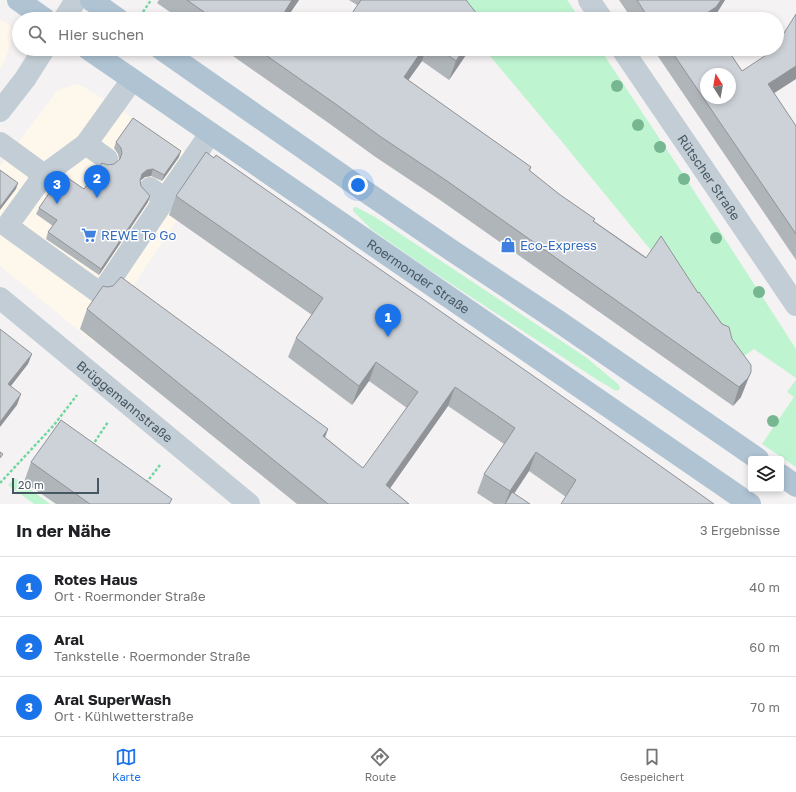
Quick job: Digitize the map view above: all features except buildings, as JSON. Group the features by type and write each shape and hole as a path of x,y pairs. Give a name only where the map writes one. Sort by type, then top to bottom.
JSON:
{"main road":[{"path":"18,0 35,12"},
{"path":"91,0 108,12"},
{"name":"Roermonder Straße","path":"98,56 750,504"},
{"path":"171,56 375,198 558,321 754,456"},
{"path":"784,477 796,486"}],"street":[{"path":"68,12 76,0"},
{"path":"589,0 597,12"},
{"path":"0,111 25,79 40,56"},
{"name":"Rütscher Straße","path":"627,56 796,305"},
{"path":"132,80 86,144 44,175 7,226 101,294 157,194 210,134"},
{"path":"0,143 44,175"},
{"path":"86,144 107,158"},
{"name":"Brüggemannstraße","path":"0,298 249,504"}],"path":[{"path":"143,12 151,0"},
{"path":"0,483 54,425 92,374"},
{"path":"90,448 123,401"},
{"path":"54,425 60,429"}],"shaded area":[{"path":"0,19 11,26 12,38 0,70"},
{"path":"76,84 86,88 212,169 94,343 0,266 0,166 58,90"}],"green space":[{"path":"442,0 567,0 575,12 453,12"},
{"path":"490,56 605,56 796,349 796,378 754,349 731,365 654,254"},
{"path":"356,207 375,217 587,358 619,385 620,389 616,391 596,379 421,264 371,229 353,211 353,208"},
{"path":"796,380 796,467 784,459 784,456 780,456 762,444 794,397 787,392"},
{"path":"15,478 50,504 34,504 8,485"}],"place":[{"name":"Aral","path":"97,198"},
{"name":"Aral SuperWash","path":"57,204"},
{"name":"REWE To Go","path":"89,235"},
{"name":"Eco-Express","path":"508,245"},
{"name":"Rotes Haus","path":"388,337"}]}
